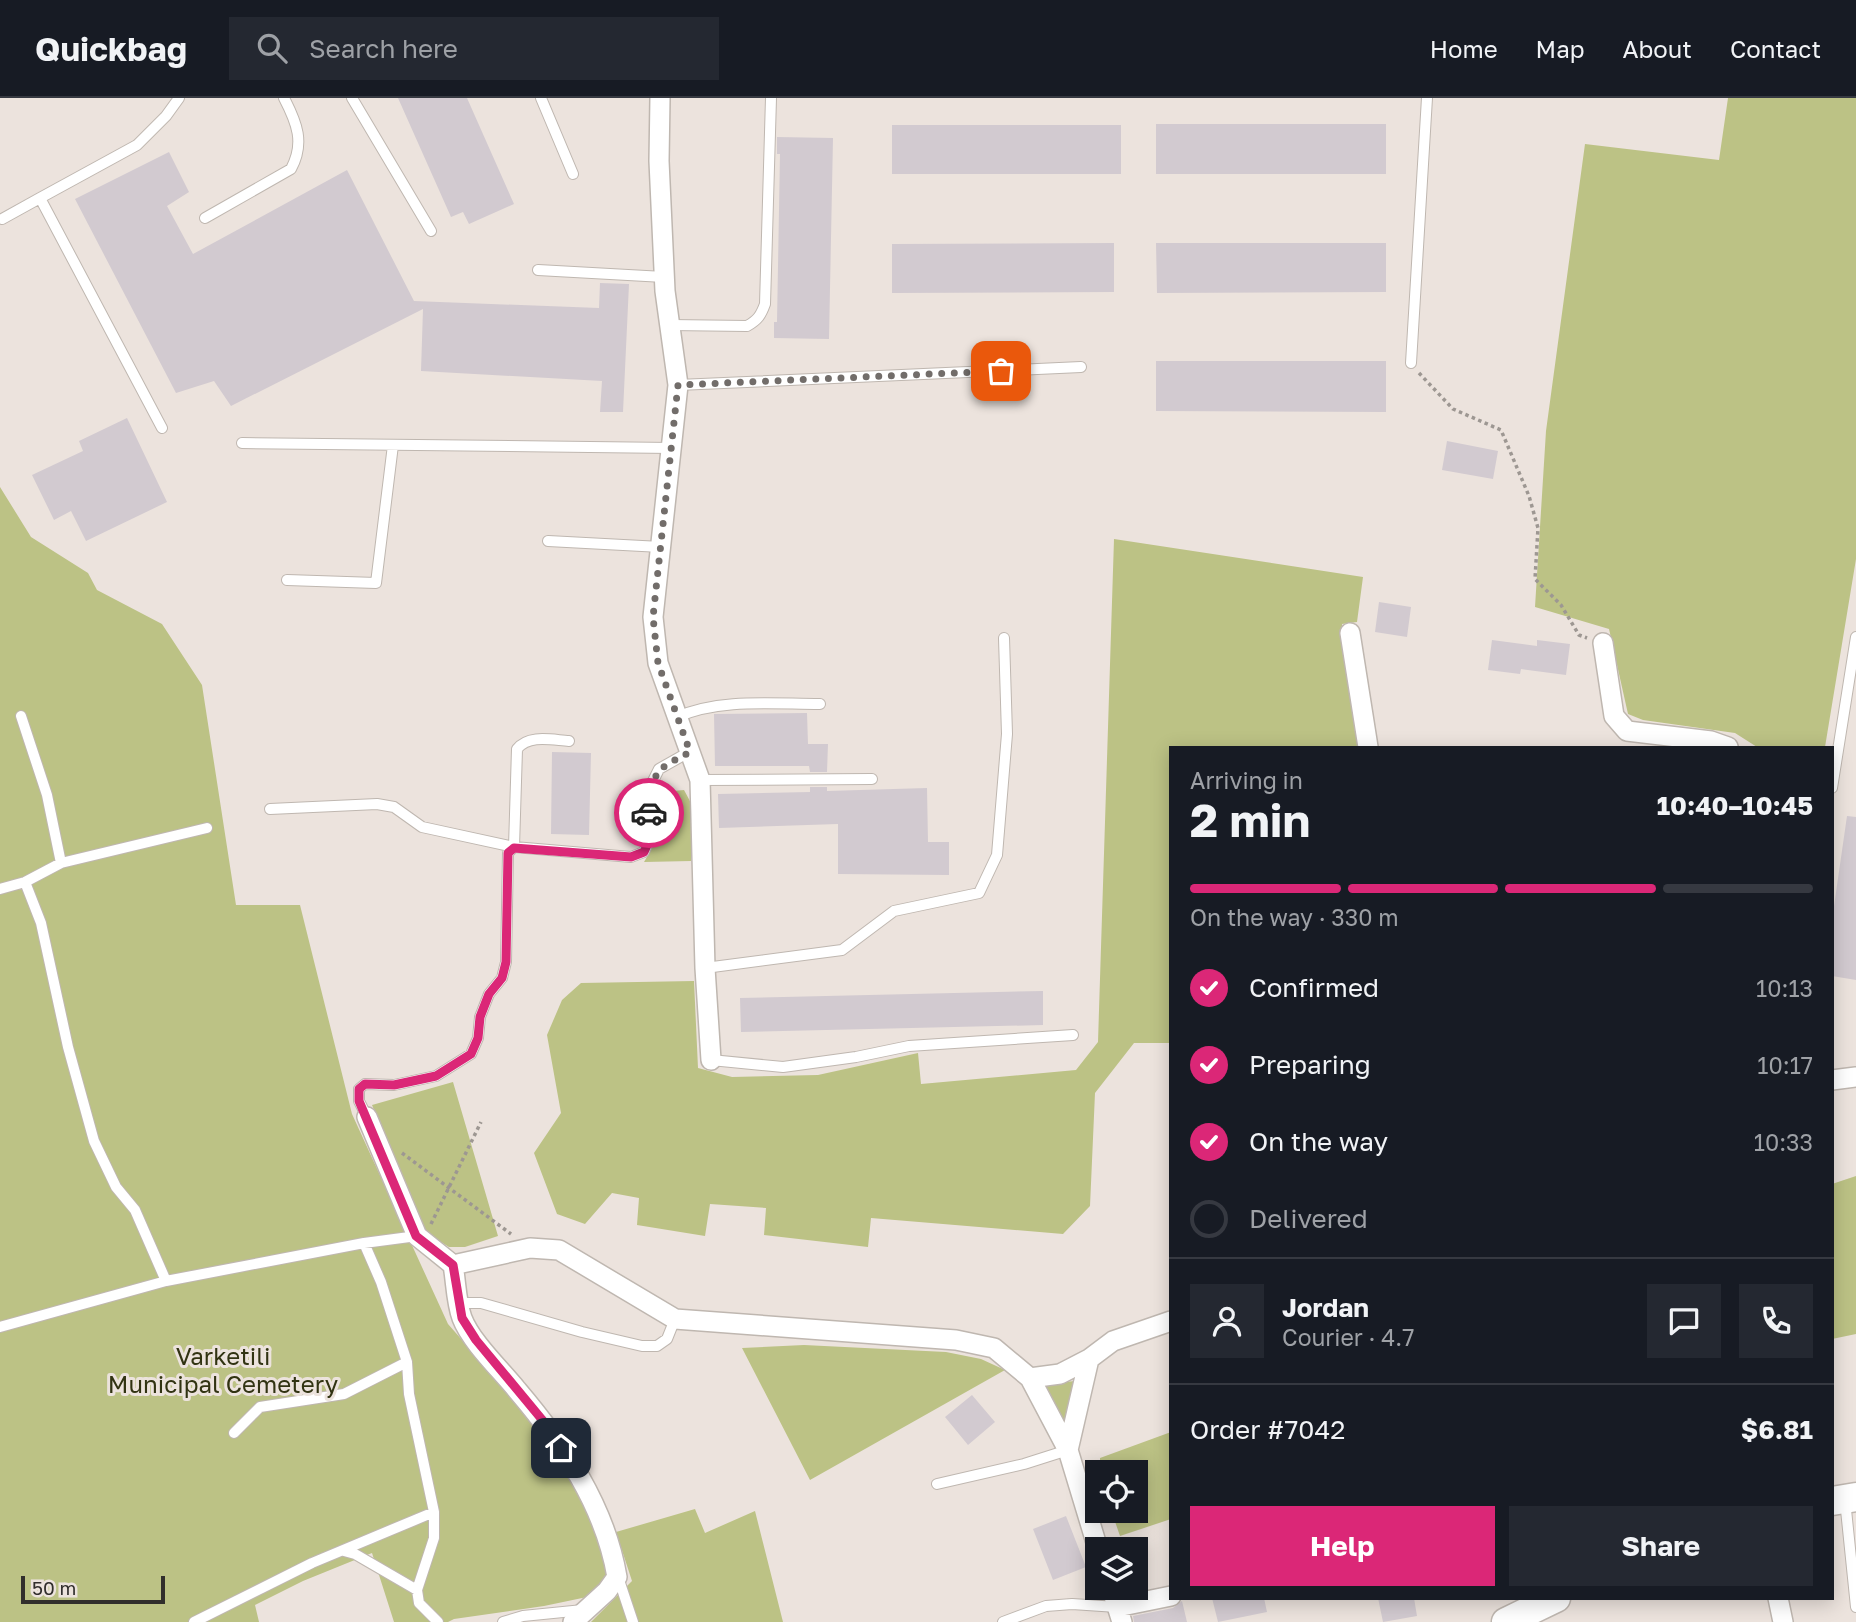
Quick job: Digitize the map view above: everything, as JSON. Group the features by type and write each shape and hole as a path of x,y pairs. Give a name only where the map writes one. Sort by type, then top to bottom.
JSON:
{"main road":[{"path":"1506,1622 1552,1600"}],"street":[{"path":"660,98 659,161 664,277 678,385 653,617 658,663 700,780 705,968 711,1059"},
{"path":"1350,633 1368,746"},
{"path":"1603,643 1614,716 1627,731 1711,741 1725,746"},
{"path":"1834,1080 1856,1077"},
{"path":"370,1124 420,1238 453,1265 462,1318 476,1340 549,1428 585,1488 612,1546 617,1577 607,1591 579,1616"},
{"path":"453,1265 530,1248 559,1250 674,1319 956,1340 994,1348 1030,1378 1068,1450 1094,1537"},
{"path":"1030,1378 1060,1374 1089,1359 1113,1341 1169,1322"},
{"path":"1068,1450 1089,1359"},
{"path":"1119,1614 1169,1597"},
{"path":"1779,1600 1783,1622"}],"lane":[{"path":"2,219 137,145 166,116 178,98"},
{"path":"205,218 291,169 298,157 299,138 297,123 284,98"},
{"path":"352,98 431,232"},
{"path":"541,98 573,174"},
{"path":"670,325 747,326 757,321 762,314 765,303 771,98"},
{"path":"1411,363 1427,98"},
{"path":"40,198 162,428"},
{"path":"537,270 664,277"},
{"path":"678,385 1081,367"},
{"path":"242,443 673,448"},
{"path":"287,580 376,583 393,445"},
{"path":"548,541 661,547"},
{"path":"1834,775 1856,637"},
{"path":"705,968 842,950 894,911 979,893 997,855 1007,734 1004,638"},
{"path":"676,717 696,708 714,705 820,704"},
{"path":"21,716 47,795 61,863"},
{"path":"370,1124 359,1101 359,1089 365,1084 394,1085 436,1076 471,1054 478,1038 480,1017 489,994 502,978 506,962 507,860 508,853 514,848 517,749 521,743 528,741 569,741"},
{"path":"270,809 377,804 394,807 422,827 514,848 631,857 644,852 648,843 652,783 659,769 690,752"},
{"path":"700,780 872,779"},
{"path":"0,888 25,882 61,863 207,828"},
{"path":"25,882 41,923 68,1046 94,1141 116,1186 135,1210 166,1281"},
{"path":"711,1059 783,1067 856,1057 909,1046 1073,1035"},
{"path":"0,1327 166,1281 365,1243 420,1238"},
{"path":"365,1243 381,1282 407,1362 409,1394 434,1513 434,1538 418,1590 419,1603 438,1622"},
{"path":"460,1303 481,1303 642,1346 657,1346 667,1339 674,1319"},
{"path":"234,1433 260,1407 344,1394 407,1362"},
{"path":"937,1483 1024,1464 1068,1450"},
{"path":"1844,1498 1856,1607"},
{"path":"194,1622 312,1563 434,1513"},
{"path":"344,1551 355,1554 418,1590"},
{"path":"617,1577 634,1622"},
{"path":"1003,1622 1046,1606 1072,1604 1119,1614"},
{"path":"503,1622 523,1616 579,1616"}],"path":[{"path":"1411,363 1453,409 1501,430 1529,496 1538,528 1535,579 1561,605 1578,635 1603,643"},
{"path":"420,1238 449,1188 481,1122"},
{"path":"370,1124 449,1188 530,1248"}],"green space":[{"path":"1728,98 1856,98 1856,559 1825,746 1755,746 1735,733 1643,720 1628,714 1609,629 1535,607 1546,431 1585,144 1719,160"},
{"name":"Varketili Municipal Cemetery","path":"0,487 31,537 88,573 97,590 162,624 202,685 236,905 300,905 352,1114 448,1324 540,1429 579,1490 604,1551 607,1577 587,1597 448,1622 394,1622 372,1553 303,1581 255,1605 259,1622 0,1622"},
{"path":"1114,539 1363,577 1357,622 1342,624 1359,746 1169,746 1169,1043 1134,1043 1095,1093 1090,1206 1063,1234 871,1218 868,1247 764,1235 766,1208 710,1204 705,1236 637,1225 639,1198 612,1193 585,1224 557,1214 534,1153 561,1113 547,1035 562,1000 581,983 694,981 698,1068 732,1077 818,1075 918,1053 921,1084 1076,1070 1098,1042"},
{"path":"684,790 691,803 691,861 644,862 654,845 664,802 673,791"},
{"path":"453,1082 498,1236 465,1247 449,1247 425,1232 372,1105"},
{"path":"1856,1176 1856,1334 1834,1339 1834,1183"},
{"path":"804,1345 946,1352 981,1359 1005,1370 810,1480 742,1348"},
{"path":"1075,1381 1065,1426 1044,1384"},
{"path":"1169,1433 1169,1520 1120,1536 1116,1523 1148,1523 1148,1460 1100,1460"},
{"path":"695,1509 705,1533 755,1511 783,1622 591,1622 632,1581 616,1532"}],"building":[{"path":"398,98 467,98 514,204 469,224 463,212 451,217"},
{"path":"1156,124 1386,124 1386,174 1156,174"},
{"path":"892,125 1121,125 1121,174 892,174"},
{"path":"777,137 833,138 829,339 774,338 774,322 777,322 780,154 777,154"},
{"path":"169,152 189,192 167,206 193,254 347,170 414,301 599,308 600,283 629,284 623,412 600,412 602,381 421,371 423,309 231,406 214,381 176,393 75,199"},
{"path":"1114,243 1114,292 892,293 892,244"},
{"path":"1156,243 1386,243 1386,292 1157,293"},
{"path":"1156,361 1386,361 1386,412 1156,411"},
{"path":"127,418 167,502 86,541 71,511 54,520 32,475 83,451 79,441"},
{"path":"1447,441 1498,451 1493,479 1442,470"},
{"path":"1379,602 1411,607 1407,637 1375,632"},
{"path":"1492,640 1537,646 1537,640 1570,644 1566,675 1521,669 1520,674 1488,670"},
{"path":"807,713 808,744 828,744 827,772 810,772 809,766 715,766 714,714"},
{"path":"552,752 591,753 589,835 551,834"},
{"path":"810,787 827,787 827,791 927,788 928,842 949,842 949,875 838,874 838,824 719,828 718,794 810,792"},
{"path":"1847,816 1856,817 1856,980 1834,976 1834,906"},
{"path":"1043,991 1043,1025 741,1032 740,998"},
{"path":"972,1395 995,1422 968,1445 945,1417"},
{"path":"1066,1516 1085,1567 1053,1580 1033,1529"},
{"path":"1212,1600 1264,1600 1267,1612 1218,1622"},
{"path":"1378,1600 1414,1600 1417,1616 1383,1622"},
{"path":"1182,1601 1187,1622 1134,1622 1133,1616 1173,1608"}],"way so far":[{"path":"649,813 652,783 659,769 690,752 658,663 653,617 678,385 1001,371"}],"route":[{"path":"561,1448 549,1428 476,1340 462,1318 453,1265 416,1236 359,1101 359,1089 365,1084 394,1085 436,1076 471,1054 478,1038 480,1017 489,994 502,978 506,962 508,853 514,848 631,857 644,852 648,843 649,813"}]}
